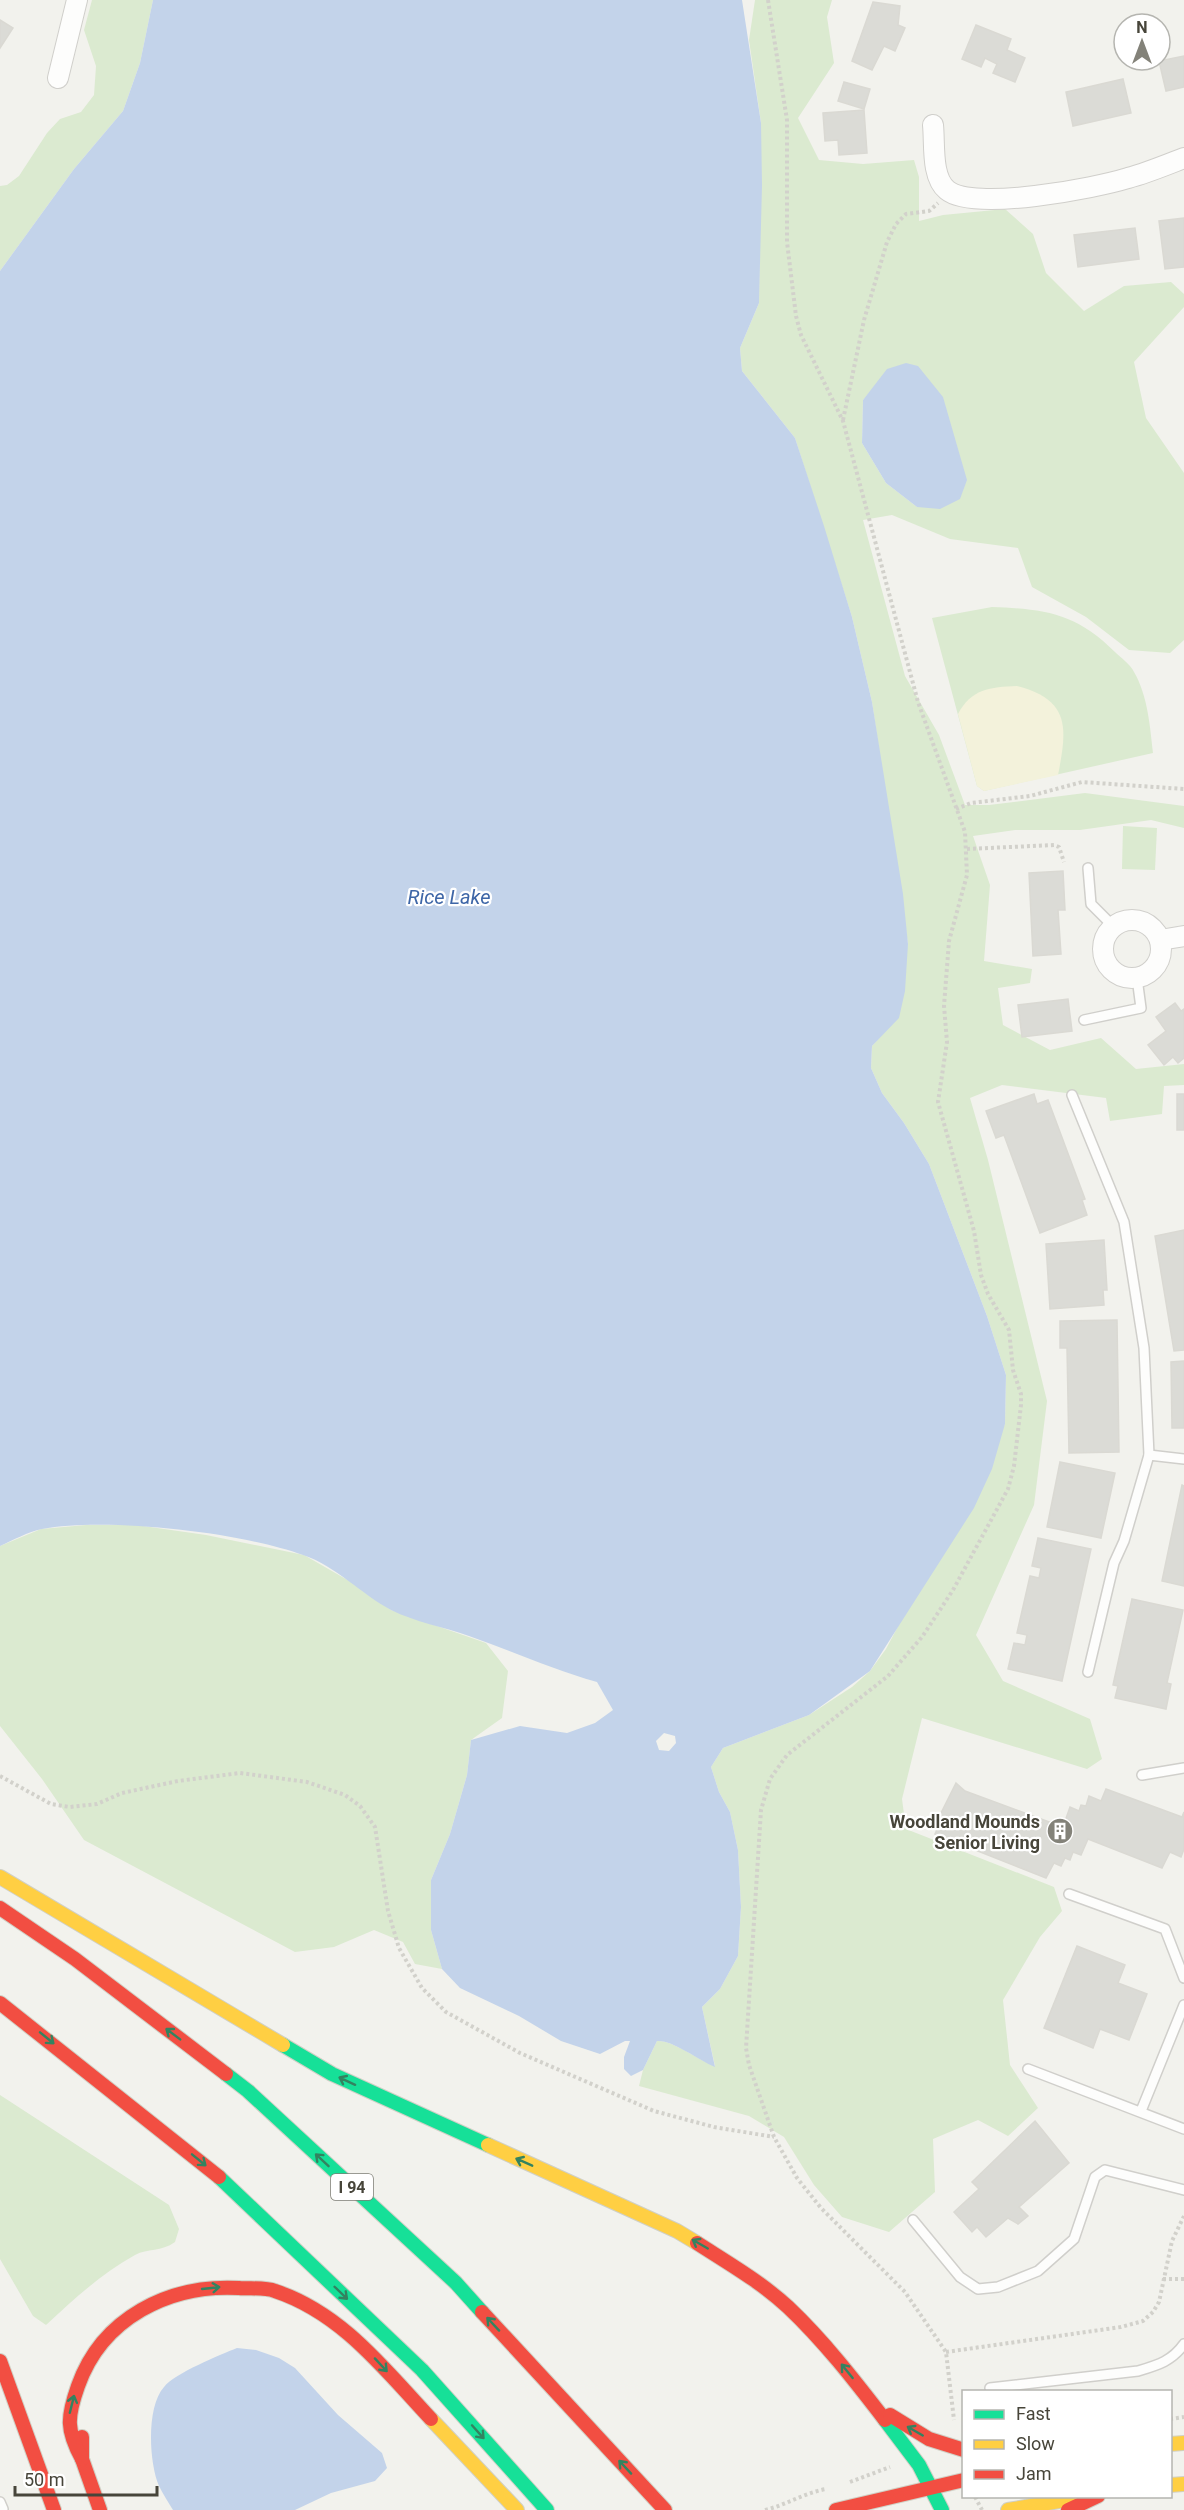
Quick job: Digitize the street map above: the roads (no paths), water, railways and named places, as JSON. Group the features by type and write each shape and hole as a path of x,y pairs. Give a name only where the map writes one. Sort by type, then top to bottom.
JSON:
{"main road":[{"path":"0,1877 332,2074 677,2231 747,2274 788,2307 813,2331 871,2401 919,2465 942,2510"},
{"name":"I 94","path":"0,1908 75,1959 248,2091 456,2283 665,2510"},
{"path":"0,2003 214,2172 422,2370 547,2510"},
{"path":"100,2510 82,2459 70,2438 70,2408 85,2366 110,2332 149,2304 190,2290 220,2287 274,2290 322,2313 354,2337 517,2510"},
{"path":"215,2302 252,2302"},
{"path":"0,2361 54,2510"},
{"path":"871,2401 929,2439 962,2450"},
{"path":"82,2459 86,2408"},
{"path":"836,2510 962,2480"},
{"path":"1008,2510 1077,2498"},
{"path":"1068,2510 1094,2498"}],"street":[{"path":"58,78 77,0"},
{"path":"933,125 938,175 948,191 968,198 1063,192 1126,179 1184,158"},
{"path":"1128,920 1138,921 1155,931 1160,940 1160,958 1156,966 1150,973 1137,978 1124,977 1115,973 1104,958 1105,938 1114,927 1128,920"},
{"path":"1160,940 1184,936"}],"lane":[{"path":"1088,868 1091,904 1114,927"},
{"path":"1084,1020 1141,1008 1137,978"},
{"path":"1072,1095 1124,1222 1144,1348 1149,1455 1124,1541 1114,1563 1088,1672"},
{"path":"1149,1455 1184,1459"},
{"path":"1143,1775 1184,1768"},
{"path":"1069,1894 1165,1929 1184,1978"},
{"path":"1141,2111 1184,2005"},
{"path":"1028,2068 1184,2130"},
{"path":"913,2220 960,2277 978,2289 998,2287 1038,2271 1074,2240 1095,2177 1105,2170 1184,2190"},
{"path":"990,2388 1138,2371 1162,2364 1177,2354 1184,2343"},
{"path":"0,2502 3,2508 0,2510"}],"water":[{"name":"Rice Lake","path":"153,0 742,0 761,123 762,185 759,303 740,348 742,371 795,438 824,526 852,617 872,702 903,894 908,944 905,991 899,1018 872,1046 871,1068 882,1093 929,1164 987,1316 1006,1375 1005,1424 992,1469 974,1508 870,1671 809,1715 723,1748 711,1767 719,1792 730,1812 738,1850 741,1907 738,1956 720,1989 702,2007 715,2067 678,2047 657,2041 643,2070 631,2076 624,2069 624,2057 630,2041 625,2041 600,2054 561,2041 519,2016 460,1988 442,1969 431,1930 431,1880 450,1834 467,1775 471,1740 520,1726 567,1733 595,1723 613,1710 597,1682 400,1614 315,1560 276,1547 173,1529 102,1525 42,1529 0,1546 0,271 74,169 123,111 140,63","holes":["664,1733 675,1736 676,1743 669,1751 659,1750 656,1741"]},
{"path":"906,363 918,366 943,397 967,480 960,499 940,509 917,507 886,483 862,443 863,400 887,369"},
{"path":"237,2348 256,2350 279,2358 295,2368 338,2415 382,2453 387,2468 375,2481 331,2493 295,2510 173,2510 159,2486 151,2450 152,2421 158,2396 164,2387 178,2376"}],"place":[{"name":"Woodland Mounds Senior Living","path":"1060,1831"}]}
